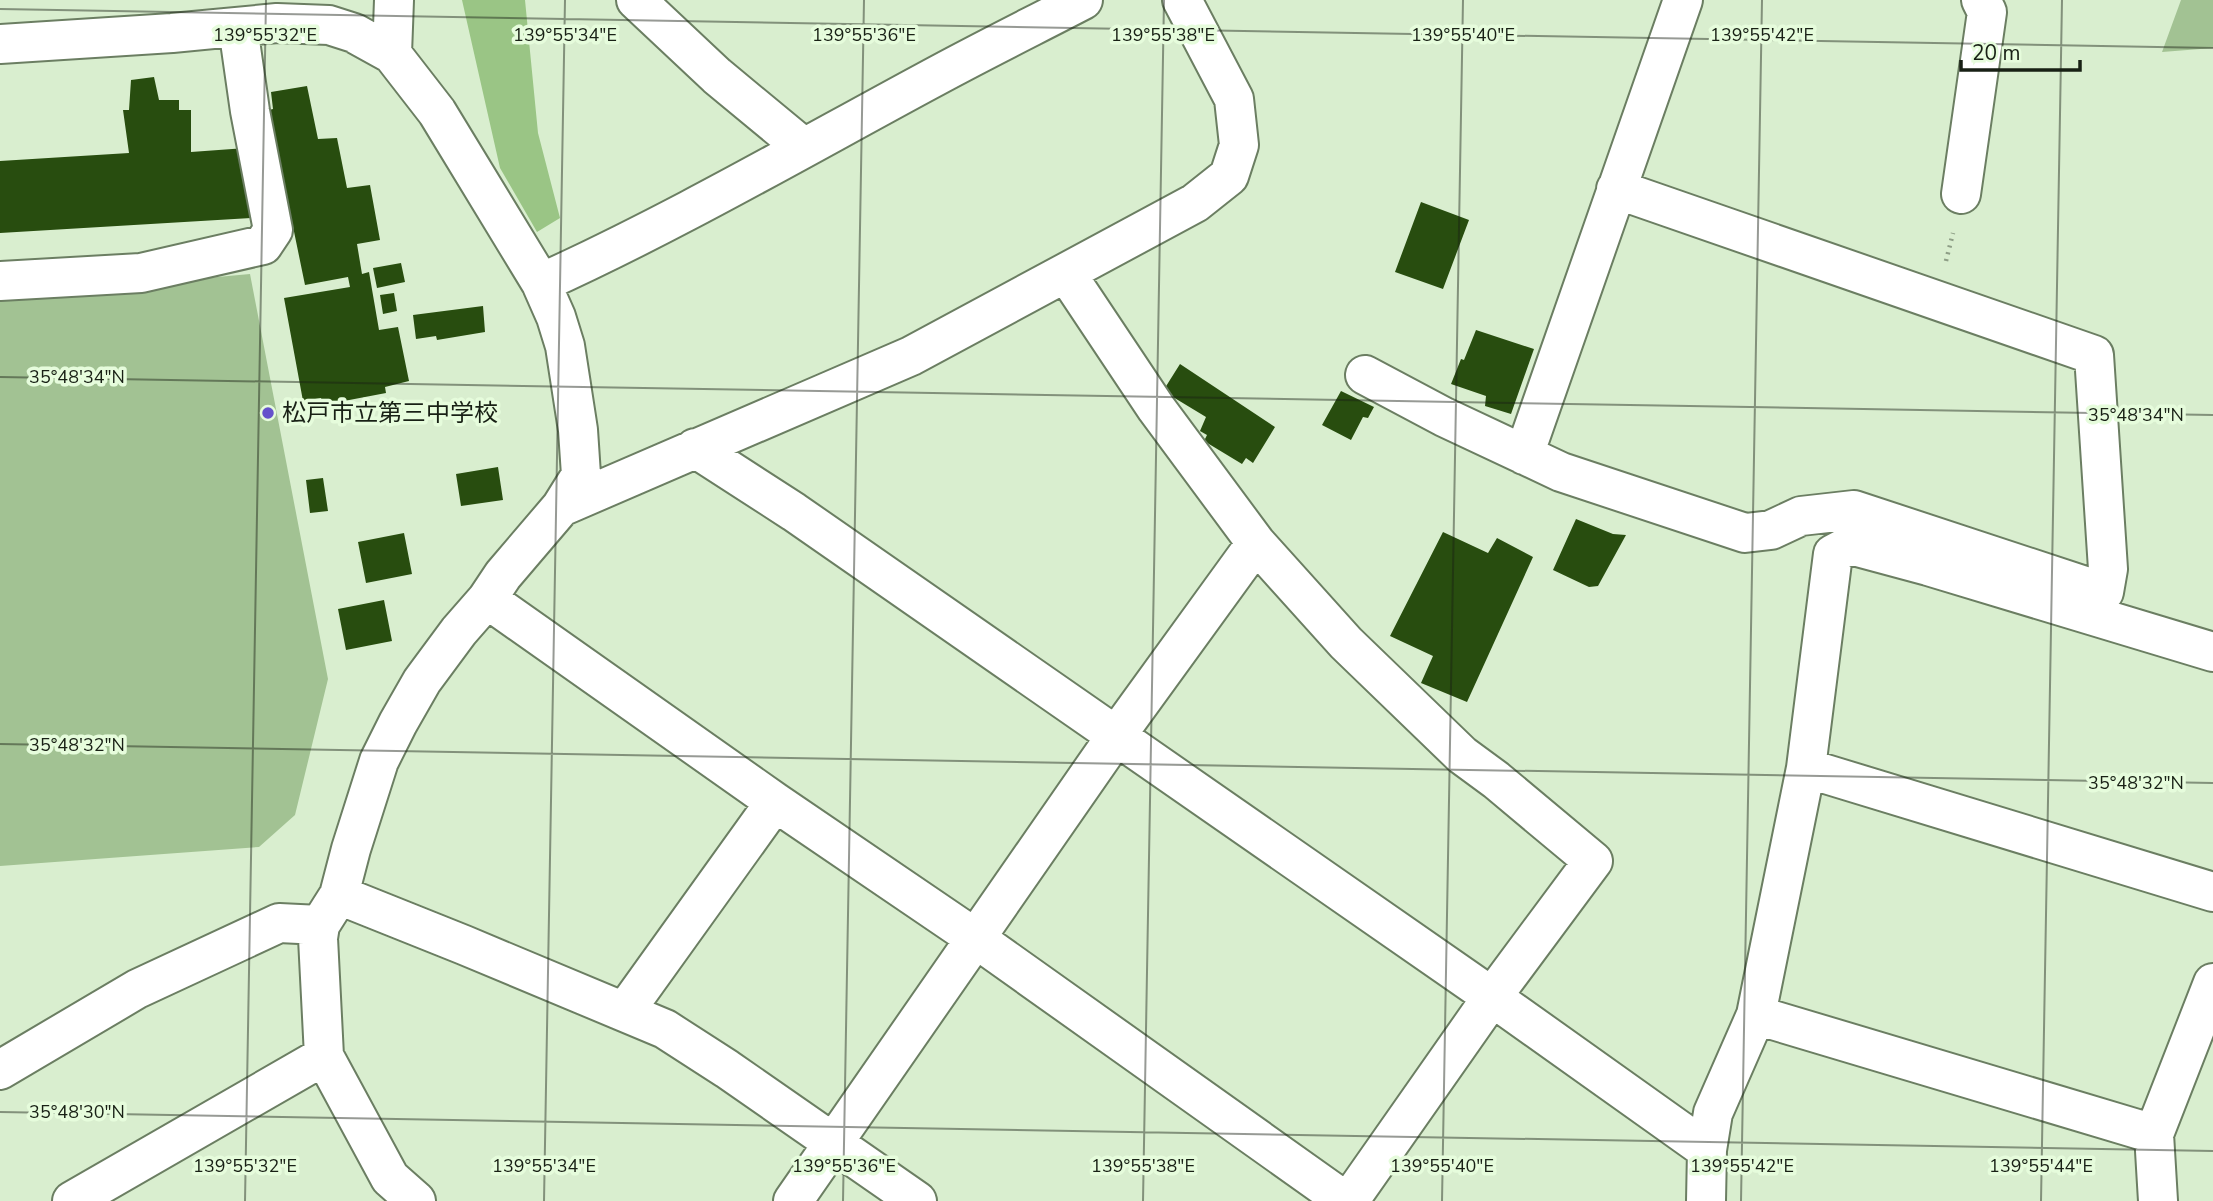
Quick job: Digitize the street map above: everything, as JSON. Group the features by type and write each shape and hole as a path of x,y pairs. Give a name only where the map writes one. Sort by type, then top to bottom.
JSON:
{"street":[{"path":"392,54 394,0"},
{"path":"636,0 717,76 804,148"},
{"path":"541,283 591,260 1083,0"},
{"path":"561,507 911,356 1195,203 1230,176 1239,145 1234,99 1182,0"},
{"path":"1524,455 1683,0"},
{"path":"1961,194 1987,12 1981,0"},
{"path":"0,44 170,16 238,27 277,23 328,25 354,33 392,54 437,112 541,283 556,317 565,346 578,430 581,475 561,507 458,631 422,681 379,761 351,849 318,938 324,1056 390,1178 416,1201"},
{"path":"0,281 141,273 263,245 273,230 250,111 238,27"},
{"path":"1616,189 2094,355 2109,569 2104,593"},
{"path":"487,599 775,802 975,938 1347,1201 1592,861 1496,780 1462,755 1346,643 1256,543 1156,408 1066,273"},
{"path":"1364,375 1561,472 1745,533 1771,530 1801,516 1854,510 2104,593 2213,626"},
{"path":"695,448 794,512 1492,997 1707,1150"},
{"path":"793,1201 1116,736 1256,543"},
{"path":"1706,1201 1707,1150 1713,1113 1756,1015 1806,768 1833,554 1850,545 2213,652"},
{"path":"1806,768 2213,892"},
{"path":"625,1011 775,802"},
{"path":"0,1070 137,989 279,923 329,910 625,1011 675,1036 727,1069 917,1201"},
{"path":"2158,1201 2154,1134 2213,983"},
{"path":"1756,1015 2154,1134"},
{"path":"72,1201 324,1056"}],"path":[{"path":"1937,300 1961,194"}],"green space":[{"path":"462,0 525,0 538,133 560,218 537,232 500,168"},
{"path":"2181,0 2213,0 2213,48 2162,52"},
{"path":"250,274 328,679 295,815 259,847 0,866 0,297"}],"building":[{"path":"154,77 159,100 179,100 179,110 191,110 191,152 246,148 251,218 0,233 0,161 129,153 123,110 129,110 131,80"},
{"path":"307,86 318,139 337,138 347,188 370,185 380,240 357,244 362,274 369,272 379,330 398,327 409,381 385,387 386,393 323,405 321,398 303,401 284,298 350,287 348,277 305,285 269,110 273,109 271,92"},
{"path":"1421,202 1469,220 1443,289 1395,272"},
{"path":"401,263 405,282 377,288 373,268"},
{"path":"394,293 397,311 383,314 380,295"},
{"path":"483,306 485,332 437,340 436,336 416,339 413,315"},
{"path":"1476,330 1534,349 1511,414 1485,406 1486,396 1451,384"},
{"path":"1180,364 1275,427 1253,463 1246,458 1242,464 1204,441 1207,435 1200,431 1206,417 1163,391"},
{"path":"1341,391 1374,407 1368,418 1363,417 1351,440 1322,425"},
{"path":"498,467 503,500 461,506 456,474"},
{"path":"323,478 328,511 310,513 306,480"},
{"path":"1576,519 1613,534 1626,535 1598,586 1589,587 1553,570"},
{"path":"1443,532 1488,553 1497,538 1533,557 1467,702 1421,683 1433,656 1390,636"},
{"path":"404,533 412,574 366,583 358,542"},
{"path":"384,600 392,641 346,650 338,609"}],"place":[{"name":"松戸市立第三中学校","path":"268,413"}]}
